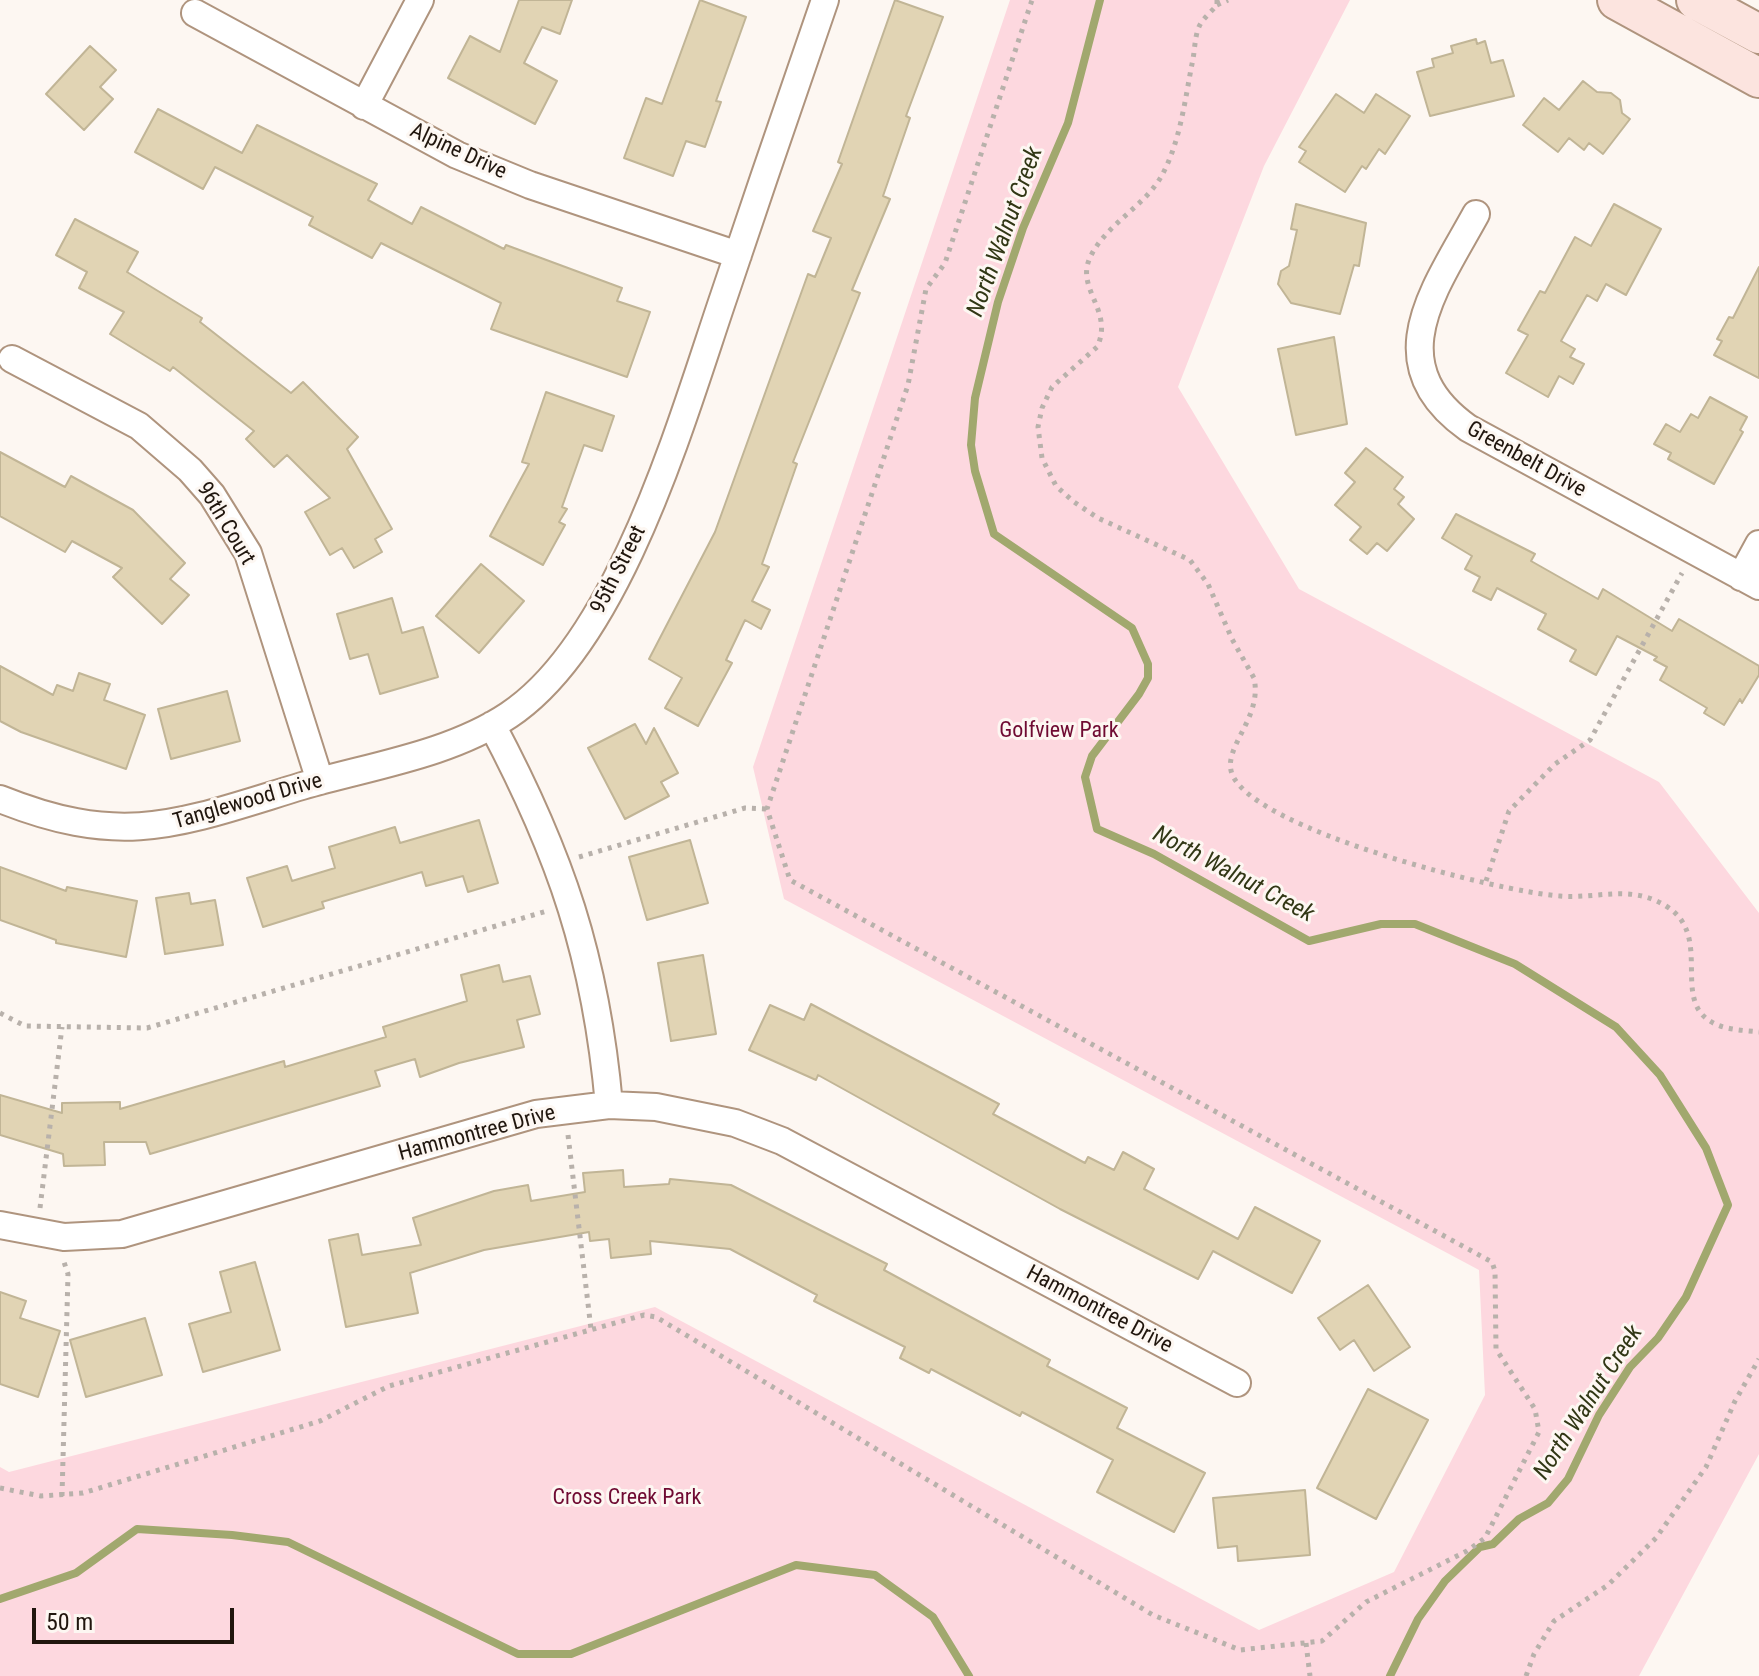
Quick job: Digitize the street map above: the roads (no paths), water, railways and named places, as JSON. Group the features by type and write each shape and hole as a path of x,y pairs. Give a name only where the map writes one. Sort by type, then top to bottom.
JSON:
{"main road":[{"path":"1617,0 1759,78"},
{"path":"1696,0 1759,34"}],"street":[{"path":"364,106 420,0"},
{"name":"95th Street","path":"492,725 510,714 552,678 586,634 646,517 825,0"},
{"name":"Alpine Drive","path":"195,13 457,155 530,185 738,255"},
{"name":"Greenbelt Drive","path":"1476,214 1429,300 1420,324 1418,349 1422,374 1433,396 1449,415 1468,428 1750,582"},
{"name":"96th Court","path":"12,359 139,426 190,470 212,495 248,553 320,781"},
{"path":"1750,582 1759,544"},
{"path":"492,725 533,801 558,863 589,964 604,1049 609,1105"},
{"name":"Tanglewood Drive","path":"0,799 53,820 108,829 165,826 462,741 492,725"},
{"name":"Hammontree Drive","path":"0,1225 46,1234 122,1234 536,1114 609,1105 696,1113 782,1141 1237,1383"}],"waterway":[{"name":"North Walnut Creek","path":"1100,0 1068,123 1023,228 998,302 975,398 971,445 975,471 994,534 1132,628 1148,664 1148,678 1092,756 1085,777 1097,829 1154,854 1309,941 1381,924 1415,924 1515,964 1616,1027 1660,1075 1706,1148 1728,1205 1686,1297 1658,1338 1630,1367 1599,1415 1568,1479 1548,1503 1519,1519 1493,1544 1480,1547 1445,1581 1418,1619 1390,1676"},
{"path":"0,1599 76,1573 137,1529 232,1535 288,1542 518,1654 571,1654 796,1565 875,1575 933,1617 969,1676"}],"park label":[{"name":"Golfview Park","path":"1059,731"},
{"name":"Cross Creek Park","path":"627,1498"}]}
